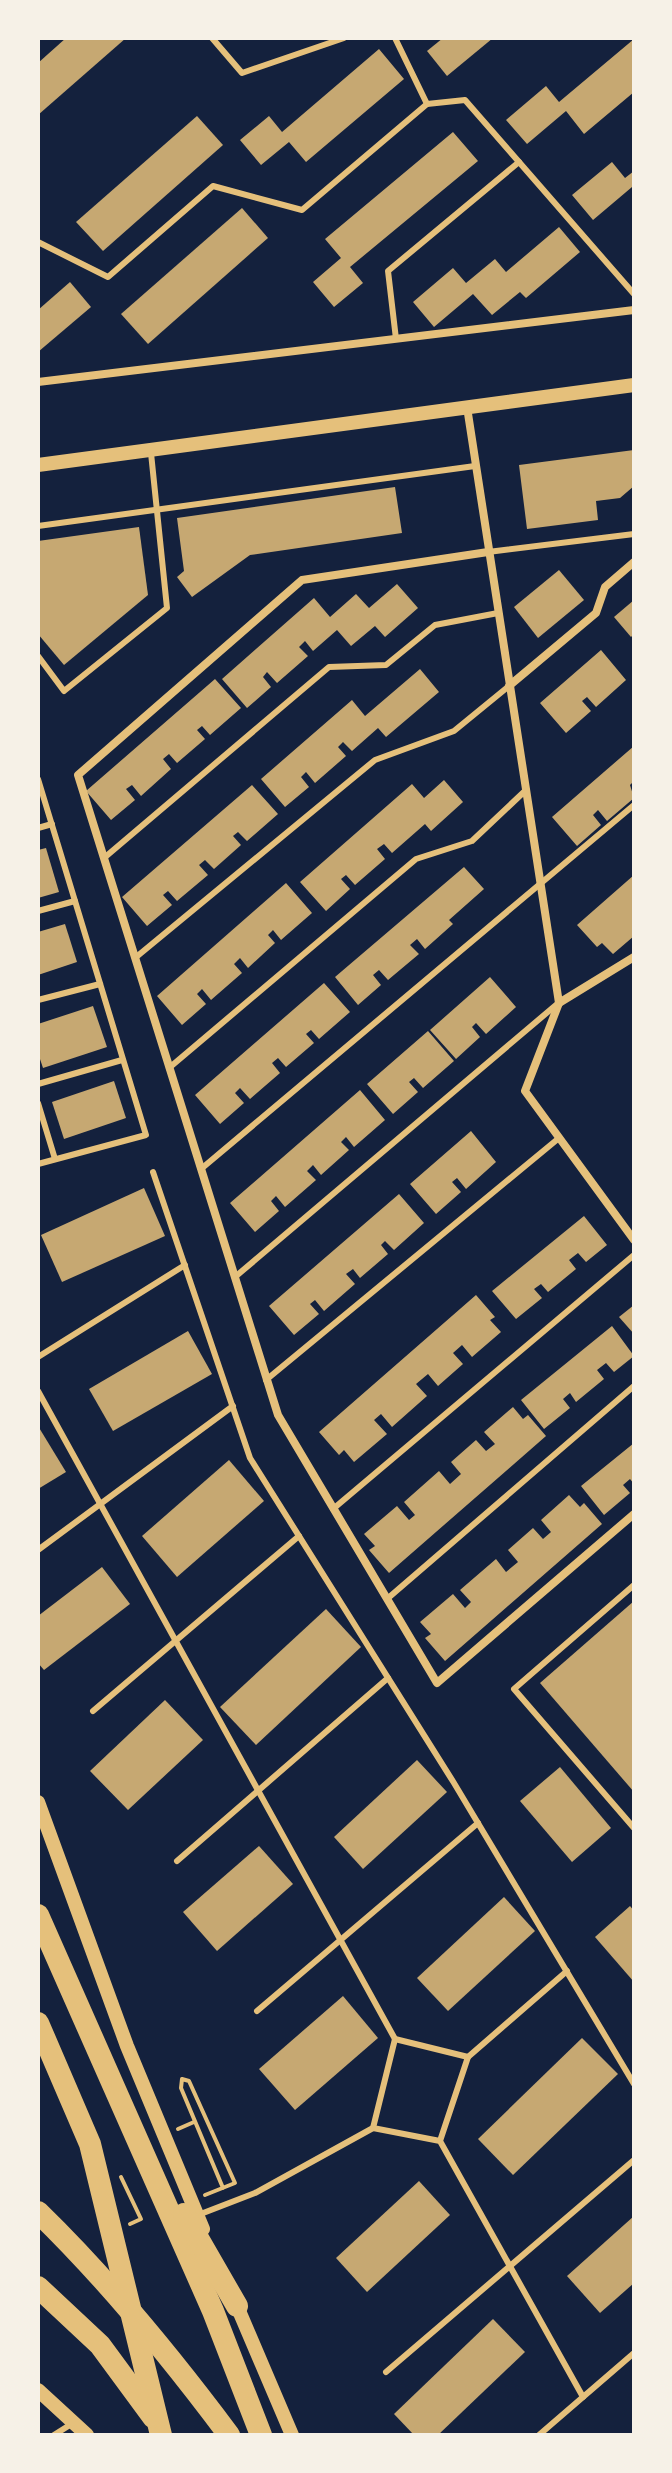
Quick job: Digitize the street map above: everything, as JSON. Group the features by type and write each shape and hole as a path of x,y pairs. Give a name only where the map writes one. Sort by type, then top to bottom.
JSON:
{"highway":[{"path":"38,1915 213,2311 261,2435"},
{"path":"38,2023 90,2144 164,2435"},
{"path":"130,2122 237,2306"},
{"path":"38,2212 90,2263 163,2346 229,2435"},
{"path":"38,2287 100,2345 164,2435"}],"street":[{"path":"38,382 634,310"},
{"path":"38,465 151,453 467,406 634,385"},
{"path":"467,406 559,1003 525,1091 634,1240"},
{"path":"488,552 302,580 78,775 278,1415 437,1683 634,1514"},
{"path":"509,686 596,613 605,587 634,562"},
{"path":"559,1003 634,957"},
{"path":"38,1802 127,2046 292,2435"},
{"path":"38,2390 76,2421 87,2435"}],"lane":[{"path":"212,38 242,73 344,38"},
{"path":"395,38 427,104"},
{"path":"38,242 108,277 213,186 302,210 427,104 465,100 634,294"},
{"path":"396,339 388,271 519,162"},
{"path":"38,656 64,691 167,608 151,453"},
{"path":"38,526 475,466"},
{"path":"488,552 634,534"},
{"path":"104,858 329,667 386,665 435,625 498,613"},
{"path":"135,958 375,760 454,731 509,686"},
{"path":"38,779 146,1135 38,1164"},
{"path":"169,1068 416,859 472,841 526,790"},
{"path":"201,1169 634,805"},
{"path":"38,828 52,824"},
{"path":"38,911 75,901"},
{"path":"38,1000 100,984"},
{"path":"235,1277 559,1003"},
{"path":"38,1084 122,1060"},
{"path":"38,1103 55,1159"},
{"path":"266,1380 559,1138"},
{"path":"153,1172 250,1458 478,1823 634,2084"},
{"path":"333,1509 634,1255"},
{"path":"38,1357 185,1265"},
{"path":"387,1599 634,1386"},
{"path":"38,1391 395,2039 373,2128"},
{"path":"38,1550 233,1406"},
{"path":"93,1711 299,1536"},
{"path":"634,1585 514,1689 634,1828"},
{"path":"177,1861 388,1678"},
{"path":"257,2011 478,1823"},
{"path":"567,1971 468,2057 440,2141 583,2397"},
{"path":"395,2039 468,2057"},
{"path":"197,2216 255,2193 373,2128 440,2141"},
{"path":"386,2372 634,2160"},
{"path":"539,2435 634,2353"},
{"path":"54,2435 76,2421"}],"path":[{"path":"191,2201 223,2188 235,2183 185,2079 180,2084 223,2188"},
{"path":"118,2170 141,2219 127,2225"}],"building":[{"path":"66,38 126,38 38,115 38,63"},
{"path":"443,38 493,38 447,76 427,51"},
{"path":"634,39 634,92 584,134 566,111 527,144 506,120 546,86 559,102"},
{"path":"379,49 404,79 306,162 289,142 261,165 240,140 269,116 282,132"},
{"path":"197,116 223,145 103,251 76,222"},
{"path":"453,132 478,161 350,267 363,283 334,307 313,282 341,258 325,239"},
{"path":"612,162 625,178 634,171 634,190 632,187 593,220 572,195"},
{"path":"242,208 268,238 148,344 121,314"},
{"path":"559,227 580,252 526,298 520,292 492,315 473,294 434,327 413,302 453,268 466,283 495,259 506,272"},
{"path":"70,282 91,307 38,352 38,310"},
{"path":"634,450 634,486 620,498 596,501 598,520 527,529 519,465"},
{"path":"395,487 402,533 250,555 192,597 177,577 184,571 177,518"},
{"path":"139,527 148,595 64,665 38,634 38,541"},
{"path":"559,570 584,600 538,638 514,607"},
{"path":"397,584 418,608 385,637 375,626 351,646 337,630 313,651 305,641 299,647 308,656 277,683 267,672 263,677 271,687 247,708 222,679 314,598 330,617 356,594 369,608"},
{"path":"634,600 634,634 631,637 614,617"},
{"path":"601,650 626,680 596,707 587,697 582,701 591,711 566,733 540,703"},
{"path":"420,669 439,692 386,737 378,728 352,751 343,742 338,747 346,756 315,783 306,772 301,777 309,787 285,807 261,779 352,700 365,716"},
{"path":"215,679 241,708 210,735 202,726 197,730 205,739 177,763 169,754 163,759 171,769 141,796 132,785 126,789 135,800 111,820 86,791"},
{"path":"634,746 634,781 630,785 634,798 607,821 598,810 593,815 601,825 577,846 552,817"},
{"path":"444,780 463,802 431,831 425,824 392,853 384,844 377,849 385,859 355,885 346,875 341,879 350,889 326,911 300,882 412,784 424,798"},
{"path":"252,785 278,814 247,841 238,832 233,836 241,845 214,869 205,860 199,865 208,875 177,901 168,891 163,895 172,905 147,926 122,897"},
{"path":"46,848 59,892 38,898 38,850"},
{"path":"464,867 484,889 449,920 453,924 425,949 417,939 410,945 419,954 388,980 379,970 373,975 381,985 358,1005 335,977"},
{"path":"634,875 634,936 613,954 602,943 597,947 577,925"},
{"path":"286,883 312,913 281,940 273,930 268,935 275,943 248,968 240,958 234,964 242,973 211,1000 202,989 197,994 206,1004 182,1025 157,996"},
{"path":"65,924 77,962 38,975 38,932"},
{"path":"490,977 516,1007 486,1034 476,1023 472,1027 480,1037 456,1059 430,1030"},
{"path":"324,983 350,1012 319,1039 311,1030 306,1034 314,1043 286,1067 278,1058 272,1063 280,1073 250,1099 240,1088 235,1093 244,1103 220,1124 195,1095"},
{"path":"93,1006 107,1047 43,1068 38,1053 38,1024"},
{"path":"428,1031 454,1061 423,1088 414,1078 409,1082 418,1092 393,1114 367,1084"},
{"path":"114,1081 126,1118 64,1139 52,1102"},
{"path":"360,1090 385,1120 354,1147 346,1137 341,1142 349,1150 321,1175 313,1165 307,1171 316,1180 285,1207 276,1196 271,1201 279,1211 255,1232 230,1203"},
{"path":"471,1131 496,1162 466,1189 457,1178 452,1182 461,1192 436,1214 410,1184"},
{"path":"144,1188 165,1236 62,1282 41,1235"},
{"path":"399,1194 424,1223 394,1250 385,1241 381,1245 388,1254 360,1278 353,1269 346,1274 355,1284 324,1311 315,1300 310,1304 319,1314 294,1335 269,1306"},
{"path":"584,1216 607,1245 586,1262 578,1253 569,1260 576,1269 548,1292 541,1284 534,1289 542,1298 516,1319 492,1291"},
{"path":"476,1295 495,1317 490,1320 501,1332 472,1357 462,1345 453,1353 463,1364 438,1386 428,1374 416,1384 427,1396 392,1427 381,1414 374,1420 387,1434 354,1462 344,1450 339,1455 319,1432"},
{"path":"634,1305 634,1334 619,1317"},
{"path":"612,1326 634,1356 614,1372 606,1363 597,1370 604,1379 576,1402 570,1393 563,1399 570,1408 544,1429 521,1400"},
{"path":"188,1331 212,1374 113,1431 89,1389"},
{"path":"513,1407 523,1419 528,1415 546,1436 389,1573 369,1550 375,1546 364,1534 397,1506 409,1520 415,1515 404,1502 439,1471 450,1484 461,1474 451,1462 476,1440 486,1451 495,1444 484,1432"},
{"path":"38,1426 66,1472 38,1489"},
{"path":"634,1443 634,1484 630,1479 623,1485 630,1493 604,1515 581,1486"},
{"path":"229,1460 264,1501 177,1577 142,1536"},
{"path":"569,1495 580,1507 584,1503 602,1524 445,1661 425,1638 431,1634 420,1622 453,1594 465,1608 471,1602 460,1590 496,1559 506,1572 518,1562 508,1550 533,1528 543,1539 551,1532 541,1520"},
{"path":"102,1567 130,1604 44,1670 38,1663 38,1616"},
{"path":"634,1601 634,1792 540,1683"},
{"path":"326,1609 361,1647 256,1745 220,1707"},
{"path":"165,1700 203,1740 128,1810 90,1771"},
{"path":"417,1760 447,1792 363,1869 334,1837"},
{"path":"560,1767 611,1828 572,1862 520,1801"},
{"path":"259,1846 293,1884 217,1951 183,1912"},
{"path":"504,1897 535,1931 448,2011 417,1978"},
{"path":"630,1906 634,1911 634,1982 595,1937"},
{"path":"343,1996 378,2038 295,2110 259,2069"},
{"path":"582,2038 618,2074 513,2175 478,2139"},
{"path":"419,2181 450,2215 367,2292 336,2258"},
{"path":"634,2216 634,2283 600,2313 567,2276"},
{"path":"493,2319 525,2352 438,2435 414,2435 394,2414"}]}
